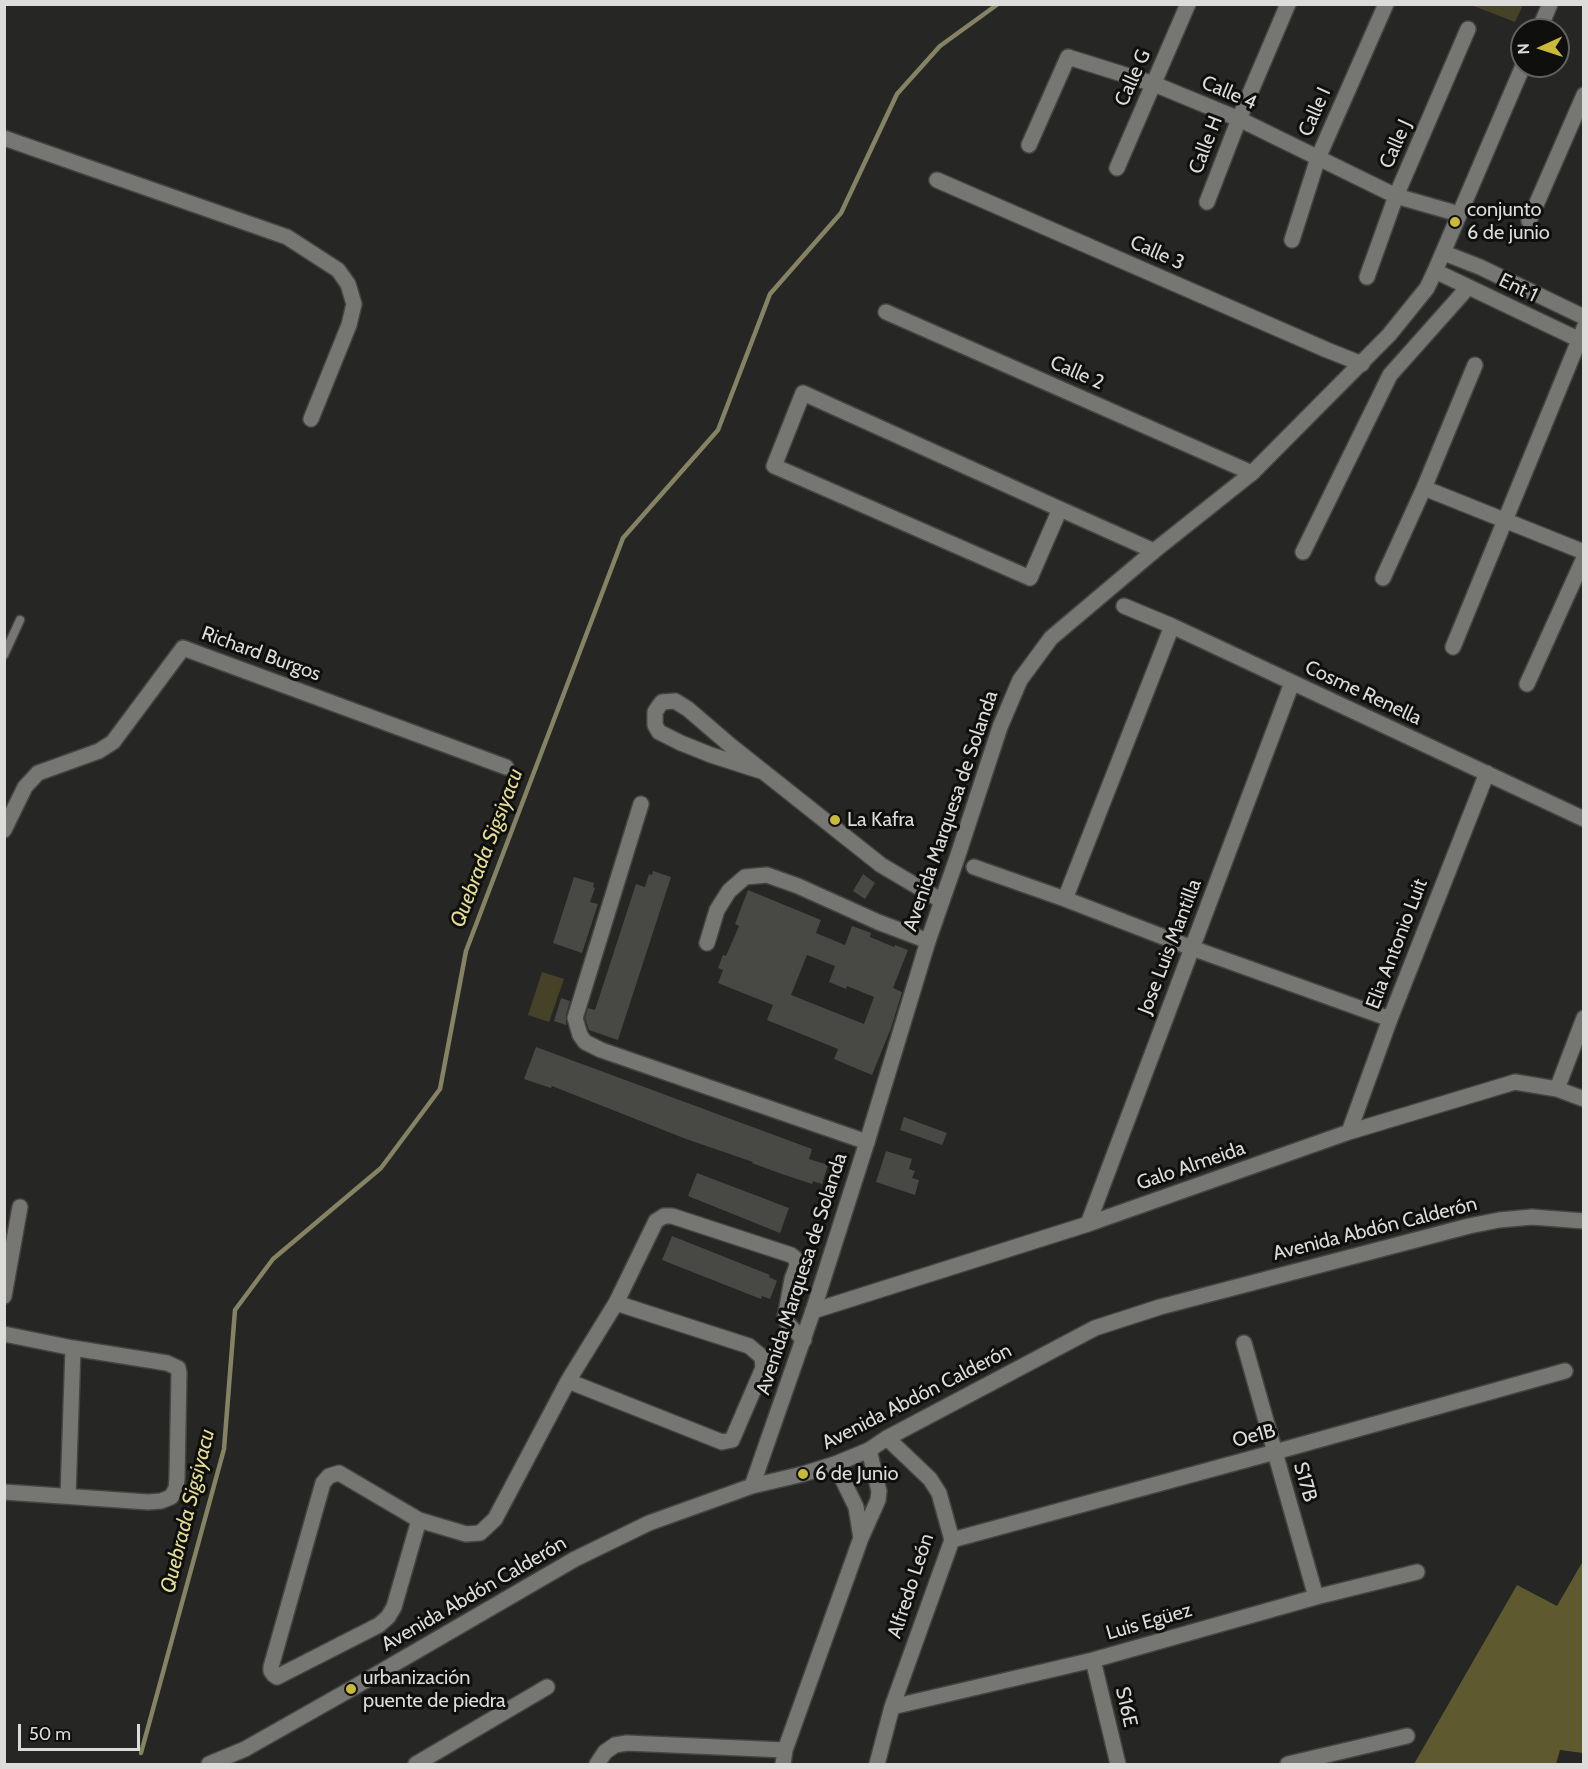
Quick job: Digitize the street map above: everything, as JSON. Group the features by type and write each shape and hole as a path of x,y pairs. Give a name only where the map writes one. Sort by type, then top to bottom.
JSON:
{"street":[{"name":"Calle G","path":"1117,168 1188,4"},
{"name":"Calle H","path":"1207,202 1239,118 1288,4"},
{"name":"Calle I","path":"1292,240 1318,158 1386,4"},
{"path":"1544,18 1550,4"},
{"name":"Calle J","path":"1367,278 1396,196 1468,30"},
{"name":"Calle 4","path":"1029,145 1068,57 1154,84 1239,118 1396,196 1459,214"},
{"name":"Avenida Marquesa de Solanda","path":"752,1486 804,1340 928,940 1000,727 1020,680 1052,638 1154,551 1252,473 1389,335 1427,288 1518,78"},
{"path":"1529,221 1584,95"},
{"path":"4,138 287,237 338,270 348,284 354,304 349,325 311,419"},
{"name":"Calle 3","path":"937,180 1362,364"},
{"name":"Ent 1","path":"1444,253 1480,267 1584,317"},
{"name":"Ent 1","path":"1435,271 1582,336"},
{"path":"1303,552 1390,375 1463,293 1466,286"},
{"name":"Calle 2","path":"886,312 1252,473"},
{"path":"1454,647 1582,336"},
{"path":"1383,578 1424,488 1475,365"},
{"path":"1060,509 1030,578 774,466 803,393 1154,551"},
{"path":"1424,488 1584,552"},
{"path":"1527,684 1584,558"},
{"name":"Cosme Renella","path":"1124,606 1172,626 1584,819"},
{"path":"1065,899 1172,626"},
{"name":"Richard Burgos","path":"4,830 25,787 38,773 99,751 113,742 183,648 506,767"},
{"name":"Jose Luis Mantilla","path":"1088,1224 1292,683"},
{"path":"764,772 711,755 659,732 655,725 655,712 662,702 675,701 688,709 881,865 942,901"},
{"name":"Elia Antonio Luit","path":"1349,1132 1389,1019 1487,773"},
{"path":"641,804 575,1018 580,1035 585,1042 601,1050 867,1142"},
{"path":"974,867 1389,1019"},
{"path":"707,943 717,910 729,891 745,877 766,875 798,886 878,922 928,940"},
{"path":"1557,1089 1584,1018"},
{"name":"Galo Almeida","path":"813,1311 1088,1224 1349,1132 1515,1082 1557,1089 1584,1099"},
{"path":"4,1296 20,1207"},
{"path":"419,1520 394,1607 388,1617 379,1625 277,1677 274,1676 271,1667 323,1483 329,1476 339,1473 419,1520 466,1534 480,1533 495,1519 568,1381 616,1303 656,1221 664,1216 672,1216 791,1255 796,1259 797,1266 792,1279 785,1318 804,1340"},
{"name":"Avenida Abdón Calderón","path":"209,1764 245,1749 575,1559 650,1523 752,1486 803,1474 869,1450 887,1438 1095,1328 1160,1307 1499,1220 1532,1217 1584,1221"},
{"path":"568,1381 722,1442 732,1440 763,1368 762,1357 749,1346 616,1303"},
{"path":"4,1334 167,1363 178,1368 179,1373 177,1478 176,1489 171,1497 161,1501 4,1492"},
{"name":"S17B","path":"1244,1343 1316,1597"},
{"path":"68,1496 73,1348"},
{"name":"Oe1B","path":"952,1540 1565,1371"},
{"name":"Alfredo León","path":"877,1764 892,1707 952,1540 939,1493 930,1479 887,1438"},
{"path":"597,1764 605,1752 615,1745 627,1743 784,1757 861,1538 878,1500 879,1491 869,1450"},
{"path":"835,1464 856,1508 861,1538"},
{"name":"Luis Egüez","path":"892,1707 1094,1660 1316,1597 1417,1572"},
{"name":"S16E","path":"1094,1660 1118,1764"},
{"path":"416,1764 547,1687"},
{"path":"1288,1764 1407,1736"}],"lane":[{"path":"4,655 20,620"}],"shaded area":[{"path":"1471,5 1523,5 1517,18 1510,18 1510,20"},
{"path":"542,972 564,979 549,1022 528,1015"},
{"path":"1583,1561 1583,1753 1560,1750 1556,1764 1414,1764 1517,1585 1557,1606"}],"building":[{"path":"653,871 671,877 618,1040 589,1030 585,1018 588,1008 595,1010 636,884 645,887 649,874 652,875"},
{"path":"863,874 875,883 865,899 853,891"},
{"path":"574,877 594,883 595,888 590,902 598,904 582,953 553,943"},
{"path":"748,890 821,920 816,933 845,945 852,926 871,933 870,937 908,950 893,988 902,992 891,1028 872,1075 834,1059 838,1049 767,1020 773,1005 718,983 723,970 718,968 739,926 735,924","holes":["807,955 835,966 829,982 846,989 847,986 874,997 864,1024 791,995"]},
{"path":"561,998 570,1001 566,1025 554,1021"},
{"path":"536,1047 812,1149 809,1159 828,1165 822,1184 813,1181 812,1184 779,1173 552,1086 551,1088 524,1079"},
{"path":"904,1117 947,1133 942,1145 900,1130"},
{"path":"886,1151 912,1159 909,1169 915,1171 912,1178 919,1180 915,1195 876,1182"},
{"path":"697,1173 789,1208 780,1233 688,1196"},
{"path":"672,1236 770,1275 769,1277 777,1281 770,1299 762,1296 761,1299 662,1260"}],"waterway":[{"name":"Quebrada Sigsiyacu","path":"141,1753 224,1449 235,1310 273,1259 381,1168 440,1089 466,951 623,538 718,430 770,294 841,213 897,94 940,46 998,4"}],"place":[{"name":"conjunto 6 de junio","path":"1455,222"},
{"name":"La Kafra","path":"835,820"},
{"name":"6 de Junio","path":"803,1474"},
{"name":"urbanización puente de piedra","path":"351,1689"}]}
